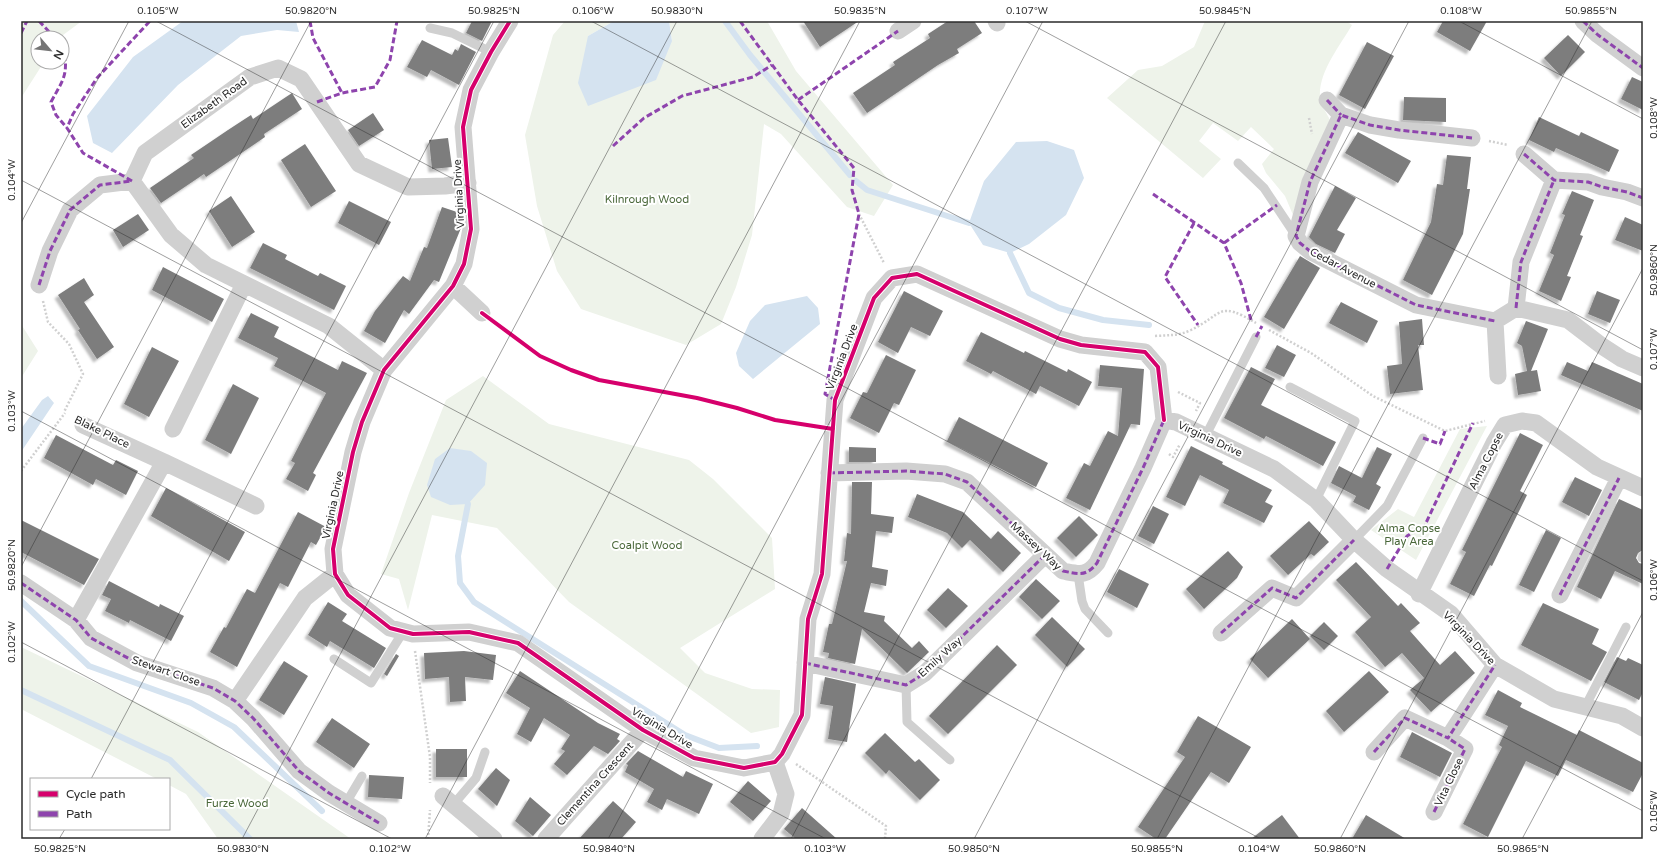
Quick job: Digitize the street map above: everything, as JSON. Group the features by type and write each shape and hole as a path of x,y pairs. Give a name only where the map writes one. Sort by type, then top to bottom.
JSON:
{"street":[{"name":"Virginia Drive","path":"510,21 491,52 471,90 463,127 471,229 464,264 453,286 384,370 362,422 353,452 333,548 335,574 348,594 390,628 408,633 469,632 518,643 643,730 694,758 744,768 778,758 802,715 808,619 822,574 835,400 874,298 892,278"},
{"path":"898,31 913,21"},
{"path":"1583,21 1598,35 1643,68"},
{"name":"Elizabeth Road","path":"132,181 145,153 250,77 278,68 301,79 359,164 408,187 445,186 468,183"},
{"path":"1327,100 1341,115 1370,125 1399,130 1472,138"},
{"path":"1296,236 1310,182 1341,115"},
{"path":"1524,154 1554,180 1588,182 1602,187 1627,192 1643,198"},
{"path":"1516,308 1521,262 1554,180"},
{"path":"39,285 50,251 70,210 100,185 132,181 171,234 206,265 329,326 384,370"},
{"name":"Cedar Avenue","path":"1296,236 1300,243 1311,252 1416,305 1495,321"},
{"path":"892,278 917,274 1060,339 1081,345 1145,352"},
{"path":"173,428 244,284"},
{"path":"453,286 482,313"},
{"path":"1498,376 1495,321 1516,308 1568,320 1622,359 1643,368"},
{"name":"Virginia Drive","path":"1145,352 1158,367 1164,420 1176,422 1206,435 1274,469 1316,500 1354,540 1387,569 1420,594 1451,614 1495,665 1554,699 1622,716 1643,728"},
{"path":"1078,574 1090,571 1097,563 1143,468 1164,420"},
{"name":"Alma Copse","path":"1420,594 1494,443 1505,425 1522,421 1536,423 1597,468 1643,488"},
{"name":"Blake Place","path":"83,425 256,506"},
{"path":"76,620 164,462"},
{"name":"Massey Way","path":"829,473 906,471 944,474 967,482 1063,571 1078,574"},
{"path":"1560,595 1619,478"},
{"path":"1221,633 1272,588 1296,598 1354,540"},
{"name":"Emily Way","path":"906,685 925,673 1045,555"},
{"path":"235,701 305,598 335,574"},
{"name":"Stewart Close","path":"21,583 76,620 91,638 137,663 213,688 235,701 253,718 299,771 346,803 379,823"},
{"path":"805,663 906,685"},
{"path":"1448,738 1495,665"},
{"name":"Vita Close","path":"1374,752 1405,718 1448,738 1465,749 1434,812"},
{"name":"Clementina Crescent","path":"546,839 643,730"},
{"path":"762,839 781,814 786,794 778,758"},
{"path":"439,798 494,839"}],"lane":[{"path":"430,28 452,33 491,52"},
{"path":"1238,162 1264,188 1296,236"},
{"path":"1206,435 1256,337"},
{"path":"1290,387 1355,421 1316,500"},
{"path":"1354,540 1388,506 1423,438"},
{"path":"1078,574 1082,601 1085,609 1108,632"},
{"path":"1585,707 1626,627"},
{"path":"334,659 371,683 408,633"},
{"path":"906,685 908,722 950,760"},
{"path":"439,798 476,778 486,752"},
{"path":"346,803 362,776"}],"path":[{"path":"1472,138 1507,145 1524,154"},
{"path":"859,214 892,278"},
{"path":"39,285 48,322 69,344 83,374 64,412"},
{"path":"1145,352 1155,336 1172,337 1191,330 1215,314 1224,310 1240,314 1262,326"},
{"path":"1268,330 1311,353 1373,396 1445,432 1473,423 1492,420 1505,425"},
{"path":"408,633 430,757 439,798 428,839"},
{"path":"778,758 886,826 885,839"}],"green space":[{"path":"21,21 82,21 70,30 30,30 30,70 39,70 21,98"},
{"name":"Kilnrough Wood","path":"565,21 614,21 588,36 672,41 669,21 767,21 796,71 893,185 874,216 847,207 781,134 764,124 752,235 736,287 721,324 686,345 581,309 557,271 537,206 525,135 553,35"},
{"path":"1205,21 1346,21 1352,25 1326,69 1322,79 1320,98 1330,120 1303,179 1293,215 1285,196 1266,173 1262,164 1274,149 1251,127 1238,141 1213,123 1199,141 1221,159 1203,178 1107,98 1138,70 1162,66 1194,47"},
{"path":"21,324 38,351 21,378"},
{"name":"Coalpit Wood","path":"483,376 549,424 689,460 713,479 772,538 775,589 680,648 705,673 752,689 780,690 779,727 751,733 569,602 497,528 432,515 408,610 399,579 381,574 409,493 446,400"},
{"name":"Alma Copse Play Area","path":"1487,426 1416,560 1371,530 1398,509 1414,517 1460,429"},
{"name":"Furze Wood","path":"21,647 198,732 351,839 218,839 186,794 170,786 170,778 155,778 21,709"}],"water":[{"path":"183,21 296,21 299,32 277,30 241,36 178,85 112,153 93,143 87,116 133,57"},
{"path":"614,21 669,21 672,41 656,80 588,106 578,83 588,36"},
{"path":"1047,141 1074,150 1084,178 1066,215 1029,244 1010,253 983,245 969,223 984,181 1016,142"},
{"path":"807,296 818,308 820,324 753,379 739,366 736,353 750,321 765,305"},
{"path":"48,396 54,403 21,452 21,429 42,400"},
{"path":"450,448 471,451 487,463 485,485 468,504 450,505 431,497 427,485 435,459"}],"building":[{"path":"472,21 492,21 482,41 466,33"},
{"path":"803,21 859,21 820,47"},
{"path":"948,21 974,21 982,33 957,49 959,53 938,65 867,113 853,93 895,65 893,62 930,38 928,34"},
{"path":"1443,21 1487,21 1470,51 1437,32"},
{"path":"1568,35 1585,52 1561,76 1544,58"},
{"path":"422,40 452,55 455,49 458,51 461,44 476,52 459,85 431,70 427,77 407,67"},
{"path":"1367,42 1394,56 1365,109 1339,95"},
{"path":"1632,77 1643,82 1643,110 1621,99"},
{"path":"292,93 302,109 264,134 265,137 206,177 204,174 161,203 150,188 194,158 191,155 228,130 251,115 253,119"},
{"path":"1404,97 1446,98 1446,122 1403,120"},
{"path":"373,113 384,130 359,146 348,130"},
{"path":"1539,117 1579,136 1581,132 1619,150 1609,172 1556,148 1554,152 1529,140"},
{"path":"1358,132 1411,161 1398,183 1345,153"},
{"path":"448,138 452,167 432,169 429,140"},
{"path":"305,144 336,191 311,207 281,160"},
{"path":"1447,155 1471,157 1467,189 1470,189 1463,234 1432,295 1403,280 1431,222 1437,184 1443,185"},
{"path":"1335,186 1356,198 1337,230 1345,234 1335,253 1316,244 1309,237"},
{"path":"1572,191 1594,200 1580,235 1583,236 1567,276 1571,277 1561,301 1539,291 1554,255 1550,253 1565,215 1562,214"},
{"path":"231,196 255,232 232,247 209,211"},
{"path":"349,201 391,222 379,245 338,223"},
{"path":"442,207 460,213 461,228 439,282 434,280 409,314 404,310 385,343 364,331 375,311 403,276 410,281 424,247 427,248"},
{"path":"138,214 149,230 123,247 113,230"},
{"path":"1625,217 1643,225 1643,251 1615,240"},
{"path":"263,243 287,255 285,259 318,276 320,273 346,286 334,310 250,268"},
{"path":"1300,256 1320,268 1284,329 1264,317"},
{"path":"163,267 224,299 212,322 152,290"},
{"path":"84,278 94,295 84,302 114,347 97,359 58,295"},
{"path":"904,291 943,311 930,336 911,327 898,353 878,342"},
{"path":"1597,291 1620,300 1610,323 1588,314"},
{"path":"1341,302 1378,321 1367,343 1329,323"},
{"path":"251,313 279,327 274,337 338,370 342,361 367,373 313,473 316,475 308,491 286,479 295,463 291,461 326,393 274,366 278,358 238,338"},
{"path":"1422,319 1424,345 1418,345 1423,390 1390,394 1387,366 1402,364 1399,322"},
{"path":"1526,321 1548,329 1531,371 1537,370 1541,391 1518,395 1515,374 1527,371 1522,346 1517,343"},
{"path":"981,332 1024,353 1025,351 1067,372 1068,369 1092,382 1079,406 1040,386 1036,394 993,371 991,374 966,361"},
{"path":"1277,345 1296,355 1284,377 1265,368"},
{"path":"152,347 179,361 149,417 124,404"},
{"path":"886,355 916,370 899,405 894,403 879,433 850,418 863,392 867,393"},
{"path":"1567,362 1588,371 1592,362 1643,384 1643,411 1561,375"},
{"path":"1100,365 1144,369 1140,425 1131,424 1090,510 1066,498 1084,463 1090,466 1108,431 1118,436 1122,388 1098,386"},
{"path":"1251,367 1275,379 1261,405 1336,442 1323,466 1266,436 1264,439 1224,418"},
{"path":"233,384 259,398 231,454 205,440"},
{"path":"959,417 1048,463 1036,487 947,441"},
{"path":"1520,433 1543,445 1520,491 1527,495 1492,566 1490,565 1474,596 1450,584 1466,552 1462,550"},
{"path":"56,435 113,465 116,460 138,471 126,495 96,479 93,485 44,458"},
{"path":"1191,446 1223,462 1222,464 1272,490 1265,502 1273,506 1264,523 1223,503 1229,490 1200,475 1185,506 1166,497"},
{"path":"849,447 876,448 876,462 849,462"},
{"path":"1377,447 1392,454 1376,484 1381,487 1369,510 1353,502 1356,496 1331,483 1339,466 1362,478"},
{"path":"1575,477 1602,490 1589,516 1562,502"},
{"path":"852,482 872,482 871,514 894,517 892,533 876,531 872,567 888,570 886,586 871,583 864,612 885,616 884,621 912,648 919,641 929,652 907,673 862,629 855,664 828,658 829,653 823,652 829,624 832,624 847,561 844,561 847,533 851,534"},
{"path":"166,488 245,532 229,561 151,516"},
{"path":"917,494 963,512 991,539 998,531 1021,553 1003,572 970,540 962,548 947,533 908,517"},
{"path":"1619,499 1643,510 1643,550 1638,553 1636,558 1639,563 1643,564 1643,584 1615,571 1601,599 1577,587"},
{"path":"1153,506 1169,514 1154,544 1138,536"},
{"path":"298,512 326,527 316,545 311,542 288,587 280,583 237,667 210,652 224,627 226,628 247,589 255,593"},
{"path":"1079,516 1098,535 1076,557 1057,538"},
{"path":"21,520 99,559 84,585 21,552"},
{"path":"1309,521 1329,542 1314,556 1311,554 1288,575 1270,556"},
{"path":"1546,530 1561,538 1534,592 1519,585"},
{"path":"1228,551 1243,567 1237,578 1204,609 1186,589"},
{"path":"1356,562 1398,606 1401,603 1420,623 1410,631 1440,665 1455,651 1475,673 1431,712 1410,690 1424,678 1402,653 1385,667 1355,632 1371,617 1336,580"},
{"path":"1119,569 1149,584 1137,608 1107,592"},
{"path":"1036,579 1060,601 1042,619 1019,597"},
{"path":"109,581 159,607 160,604 184,616 171,641 130,620 129,623 105,611 111,599 102,595"},
{"path":"948,588 968,606 946,628 927,610"},
{"path":"328,602 347,614 342,621 386,648 374,668 330,641 327,647 308,635"},
{"path":"1543,603 1599,629 1592,644 1607,652 1591,681 1521,645"},
{"path":"1052,617 1085,649 1067,667 1035,635"},
{"path":"1292,619 1310,639 1268,678 1250,659"},
{"path":"1324,622 1338,636 1324,650 1310,636"},
{"path":"997,645 1017,665 948,734 929,716"},
{"path":"464,651 496,655 493,680 465,677 466,701 450,702 449,677 425,679 424,653"},
{"path":"396,654 399,656 387,676 384,674"},
{"path":"1617,657 1626,661 1628,658 1643,665 1643,692 1639,700 1604,682"},
{"path":"284,661 308,676 284,715 259,700"},
{"path":"520,671 598,723 620,734 617,739 620,741 608,754 594,746 567,775 554,764 565,751 561,749 570,735 544,718 531,742 517,734 530,708 506,693"},
{"path":"1369,671 1389,692 1344,732 1326,711"},
{"path":"825,677 856,684 847,742 828,739 833,706 820,704"},
{"path":"1498,690 1522,703 1520,707 1577,735 1579,730 1643,763 1643,773 1633,792 1566,760 1558,776 1526,761 1488,837 1463,824 1502,747 1499,745 1508,726 1485,715"},
{"path":"1198,716 1251,747 1229,783 1211,772 1165,839 1156,839 1138,827 1185,757 1177,752"},
{"path":"332,718 370,744 354,768 316,742"},
{"path":"1412,732 1452,753 1440,777 1400,757"},
{"path":"885,733 915,762 919,759 940,780 920,800 889,770 886,774 865,753"},
{"path":"436,749 467,749 467,777 436,777"},
{"path":"638,751 683,777 686,771 713,784 699,814 667,799 662,810 647,802 654,789 625,772 628,765 626,764"},
{"path":"496,768 510,780 497,806 478,789"},
{"path":"369,775 404,777 402,799 368,797"},
{"path":"748,781 771,801 753,821 730,802"},
{"path":"530,797 551,815 533,836 515,821"},
{"path":"613,801 636,822 621,839 579,839"},
{"path":"802,808 837,839 796,839 784,829"},
{"path":"1282,815 1300,839 1251,839"},
{"path":"1366,815 1406,839 1352,839"}],"waterway":[{"path":"725,21 750,55 850,175"},
{"path":"856,181 867,190 969,223"},
{"path":"1010,253 1029,293 1059,308 1103,320 1149,325"},
{"path":"468,504 458,556 460,583 474,602 685,735 719,748 757,746"},
{"path":"21,601 89,666 191,703 234,727 322,811"},
{"path":"21,690 170,760 250,839"}],"marked path":[{"path":"21,33 27,21"},
{"path":"39,21 47,30"},
{"path":"132,181 83,153 67,128 73,114 97,78 150,21"},
{"path":"310,21 313,38 342,93"},
{"path":"317,102 342,93 375,87 390,60 397,21"},
{"path":"740,21 798,100 854,168 852,190 859,214 825,394 835,400"},
{"path":"1583,21 1598,35 1643,68"},
{"path":"798,100 898,31"},
{"path":"613,146 644,118 682,96 753,77 772,65"},
{"path":"65,70 62,82 51,102 56,115 67,128"},
{"path":"1327,100 1341,115"},
{"path":"1472,138 1399,130 1370,125 1341,115 1310,182 1296,236 1300,243 1311,252 1416,305 1495,321"},
{"path":"1524,154 1554,180 1588,182 1602,187 1627,192 1643,198"},
{"path":"1516,308 1521,262 1554,180"},
{"path":"39,285 50,251 70,210 100,185 132,181"},
{"path":"1153,194 1224,243 1241,283 1251,320"},
{"path":"1224,243 1277,205"},
{"path":"1194,223 1165,277 1198,325"},
{"path":"1256,337 1262,326"},
{"path":"829,473 906,471 945,474 967,482 1063,571 1082,573 1089,571 1097,563 1143,468 1164,420"},
{"path":"1387,569 1407,536 1425,525 1473,423"},
{"path":"1423,438 1440,444 1445,431"},
{"path":"1560,595 1619,478"},
{"path":"1221,633 1272,588 1296,598 1354,540"},
{"path":"805,663 906,685 925,673 1045,555"},
{"path":"21,583 76,620 91,638 137,663 213,688 235,701 253,718 299,771 329,793 379,823"},
{"path":"1374,752 1405,718 1448,738 1495,665"},
{"path":"1434,812 1465,749 1448,738"}],"cycle path":[{"path":"510,21 491,52 471,90 463,127 471,229 464,264 453,286 384,370 362,422 353,452 333,549 335,574 348,595 390,628 413,634 469,632 518,643 643,730 694,758 744,768 775,762 782,754 802,715 808,619 822,574 835,400 874,298 892,278 917,274 1060,339 1081,345 1145,352 1158,367 1164,420"},
{"path":"482,313 540,356 571,370 599,380 697,398 737,408 775,420 833,429"}]}
